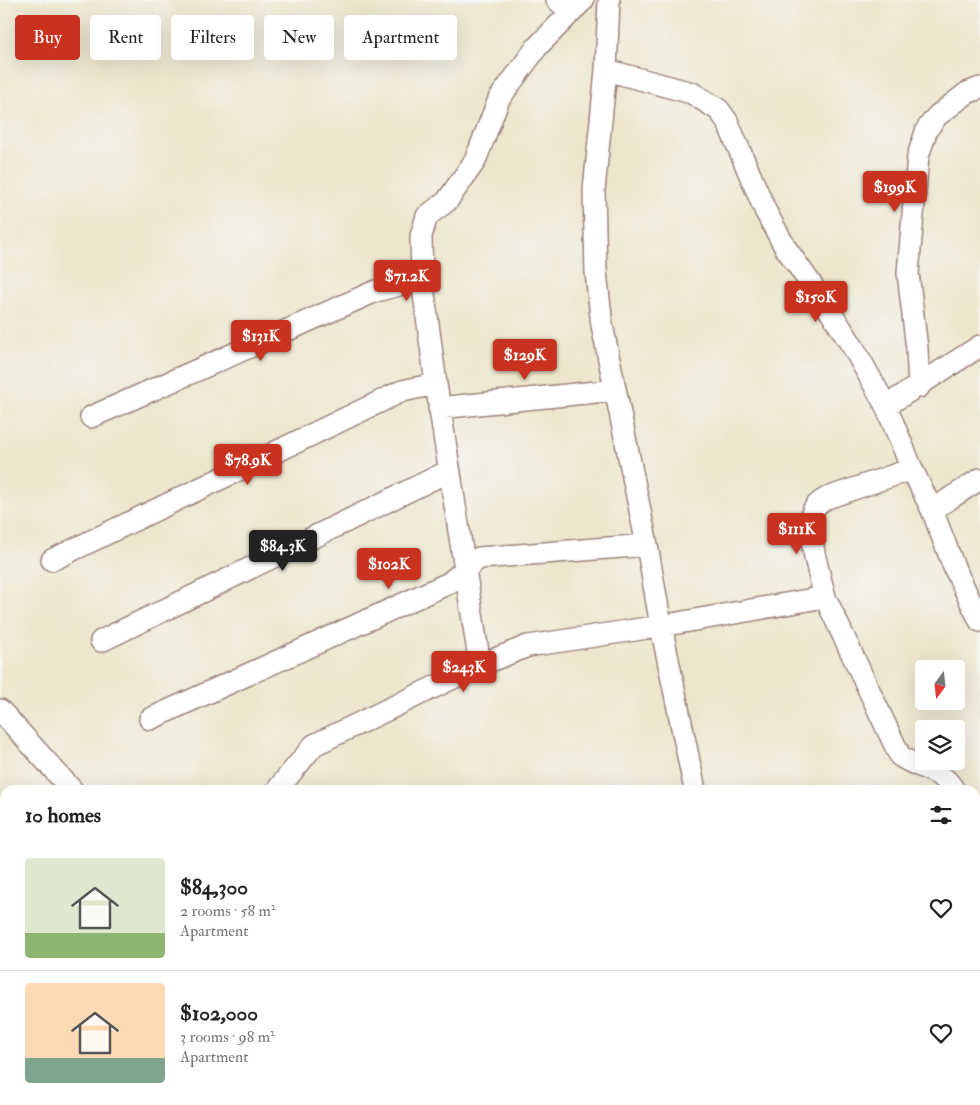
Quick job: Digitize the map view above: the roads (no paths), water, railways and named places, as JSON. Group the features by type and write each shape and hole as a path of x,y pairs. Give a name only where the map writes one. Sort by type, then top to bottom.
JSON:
{"street":[{"path":"609,0 606,70 594,199 596,273 602,326 694,785"},
{"path":"480,665 439,408 422,279 421,236 427,216 448,201 475,160 499,99 570,4"},
{"path":"606,70 692,93 719,110 727,121 766,212 785,247 832,314 886,406 912,469 932,510 954,567 980,621"},
{"path":"919,386 917,349 908,273 918,156 928,129 937,116 959,98 980,88"},
{"path":"91,417 376,291 422,279"},
{"path":"886,406 980,346"},
{"path":"52,560 402,391 436,384"},
{"path":"439,408 615,390"},
{"path":"912,469 818,503 811,520 810,532 825,597 900,756 910,763 947,780 950,785"},
{"path":"101,641 449,471"},
{"path":"932,510 980,479"},
{"path":"150,719 449,583 479,558 647,545"},
{"path":"281,785 314,744 480,665 528,646 661,626 825,597"},
{"path":"0,710 68,785"}]}
